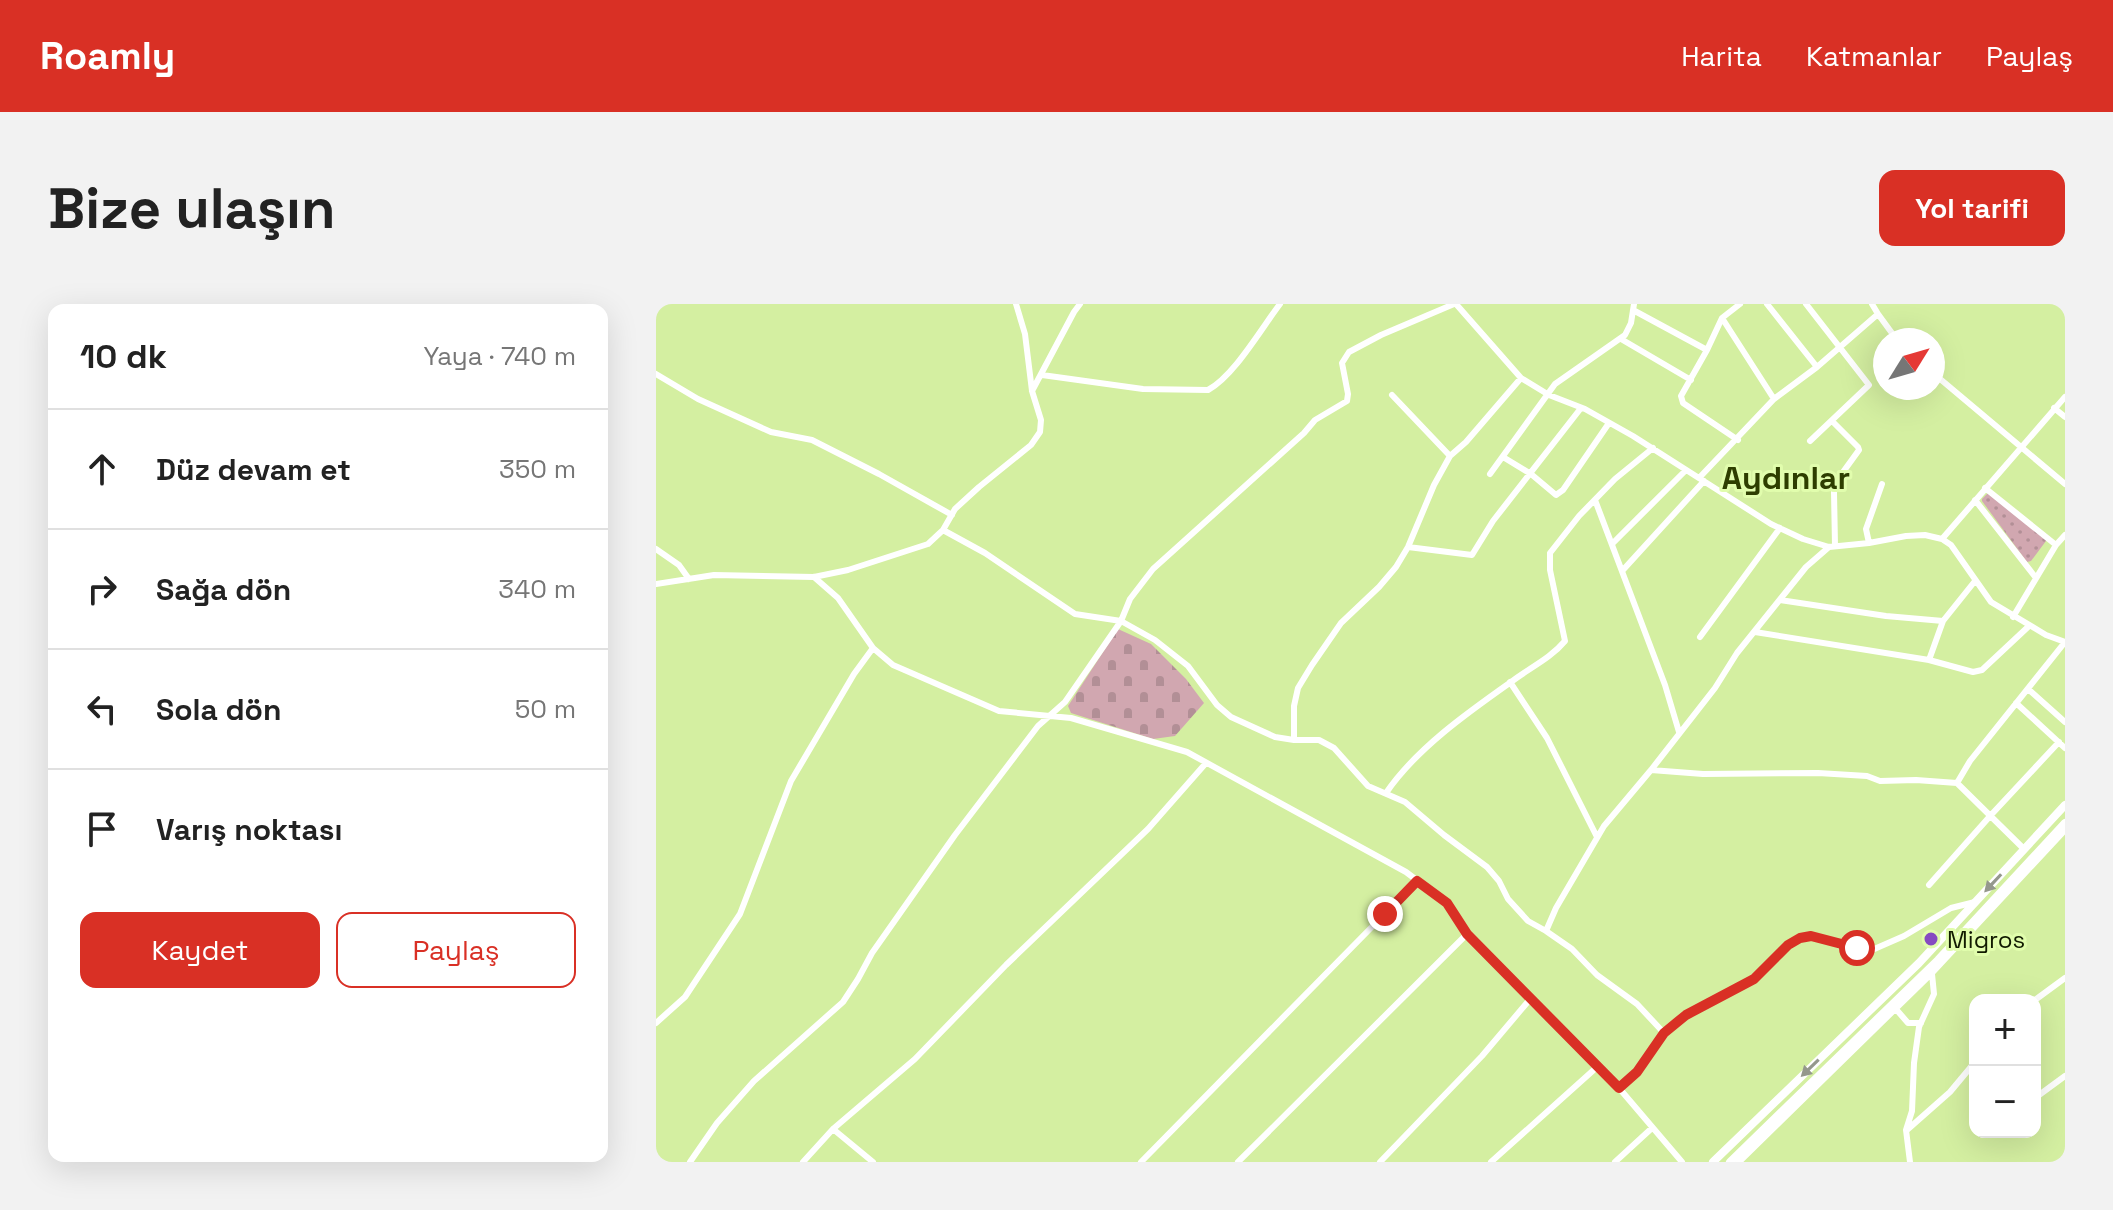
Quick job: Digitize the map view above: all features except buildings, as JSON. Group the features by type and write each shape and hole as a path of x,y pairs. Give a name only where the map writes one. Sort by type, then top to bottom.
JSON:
{"main road":[{"path":"1713,1162 1919,963 2065,805"},
{"path":"1731,1162 1933,969 2065,823"}],"street":[{"path":"656,584 714,575 814,577 848,570 928,544 979,487 1031,445 1040,432 1041,420 1032,391 1025,334 1016,304"},
{"path":"1032,391 1080,304"},
{"path":"1042,375 1143,389 1208,390 1217,386 1238,361 1280,304"},
{"path":"690,1162 717,1123 754,1081 843,1002 872,953 955,835 1038,726 1065,702 1121,621 1130,599 1153,569 1315,420 1347,401 1342,363 1349,352 1455,304 1521,378 1653,448 1780,528 1803,539 1832,547 1906,536 1925,535 1942,539 1951,545 1991,602 2029,626 2065,642 1970,761 1957,783"},
{"path":"1738,440 1683,403 1681,396 1722,318 1740,304"},
{"path":"1767,304 1817,367"},
{"path":"1806,304 1869,385 1810,441"},
{"path":"1872,304 1888,328"},
{"path":"1490,474 1555,384 1625,335 1634,307 1707,350"},
{"path":"1623,570 1774,399 1817,367 1878,314"},
{"path":"1722,318 1774,399"},
{"path":"1621,339 1691,380"},
{"path":"656,374 698,399 771,432 812,440 952,515"},
{"path":"1294,740 1294,706 1298,688 1341,623 1396,567 1450,456 1466,442 1521,378"},
{"path":"1945,383 2065,484"},
{"path":"1392,395 1450,456"},
{"path":"1942,539 2065,397"},
{"path":"1408,547 1472,555 1493,521 1581,408"},
{"path":"2054,408 2065,417"},
{"path":"1832,421 1859,450 1838,479 1834,492 1832,547"},
{"path":"1503,457 1531,474 1556,495 1563,490 1609,423"},
{"path":"1386,793 1400,773 1438,737 1554,653 1565,641 1550,570 1550,553 1579,516 1615,479 1653,448"},
{"path":"1612,544 1686,470"},
{"path":"1869,543 1866,529 1882,484"},
{"path":"1985,488 2056,545"},
{"path":"1595,500 1665,685 1679,732"},
{"path":"1975,500 2036,578"},
{"path":"1700,637 1780,528"},
{"path":"943,530 985,553 1075,614 1121,621 1155,640 1188,666 1217,705 1231,717 1275,737 1319,740 1334,748 1368,786 1405,802 1487,867 1508,899 1528,921 1572,949 1597,975 1637,1004 1664,1033"},
{"path":"2013,617 2065,535"},
{"path":"1546,931 1604,826 1715,688 1737,653 1806,567 1832,547"},
{"path":"656,549 679,565 689,579"},
{"path":"814,577 838,598 873,648 893,665 999,711 1071,718 1187,752 1378,856 1417,881 1447,903 1467,934 1619,1088 1682,1162"},
{"path":"1929,660 1943,621 1975,581"},
{"path":"1780,600 1943,621"},
{"path":"1755,632 1929,660 1973,672 1982,670 2029,626"},
{"path":"656,1023 685,997 740,914 791,781 854,674 873,648"},
{"path":"1510,682 1547,738 1597,837"},
{"path":"2028,689 2065,722"},
{"path":"2016,703 2065,748"},
{"path":"1929,885 2059,742"},
{"path":"803,1162 833,1129 915,1059 1006,965 1148,829 1206,763"},
{"path":"1651,770 1703,774 1818,773 1867,776 1880,781 1957,783 2024,849"},
{"path":"1910,1162 1906,1130 1912,1111 1914,1063 1921,1023 1934,994 1933,969 2065,830"},
{"path":"1141,1162 1417,881"},
{"path":"1619,1088 1637,1072 1664,1033 1686,1015 1754,979 1788,945 1800,938 1811,936 1872,950 1904,936 1951,908 1975,902"},
{"path":"1238,1162 1467,934"},
{"path":"2041,996 2065,978"},
{"path":"1380,1162 1482,1056 1531,998"},
{"path":"1739,1162 1894,1007 1908,1023 1921,1023"},
{"path":"1906,1130 1950,1092 1972,1066"},
{"path":"1491,1162 1597,1067"},
{"path":"2041,1094 2065,1076"},
{"path":"1615,1162 1652,1128"},
{"path":"833,1129 873,1162"}],"green space":[{"path":"1989,492 2046,538 2031,561 2027,562 1982,501"},
{"path":"1118,629 1151,644 1186,679 1204,703 1175,736 1153,739 1071,713 1068,706"}],"place":[{"name":"Migros","path":"1931,939"}],"district":[{"name":"Aydınlar","path":"1786,478"}],"route":[{"path":"1385,914 1417,881 1447,903 1467,934 1619,1088 1637,1072 1664,1033 1686,1015 1754,979 1788,945 1811,936 1857,948"}]}
